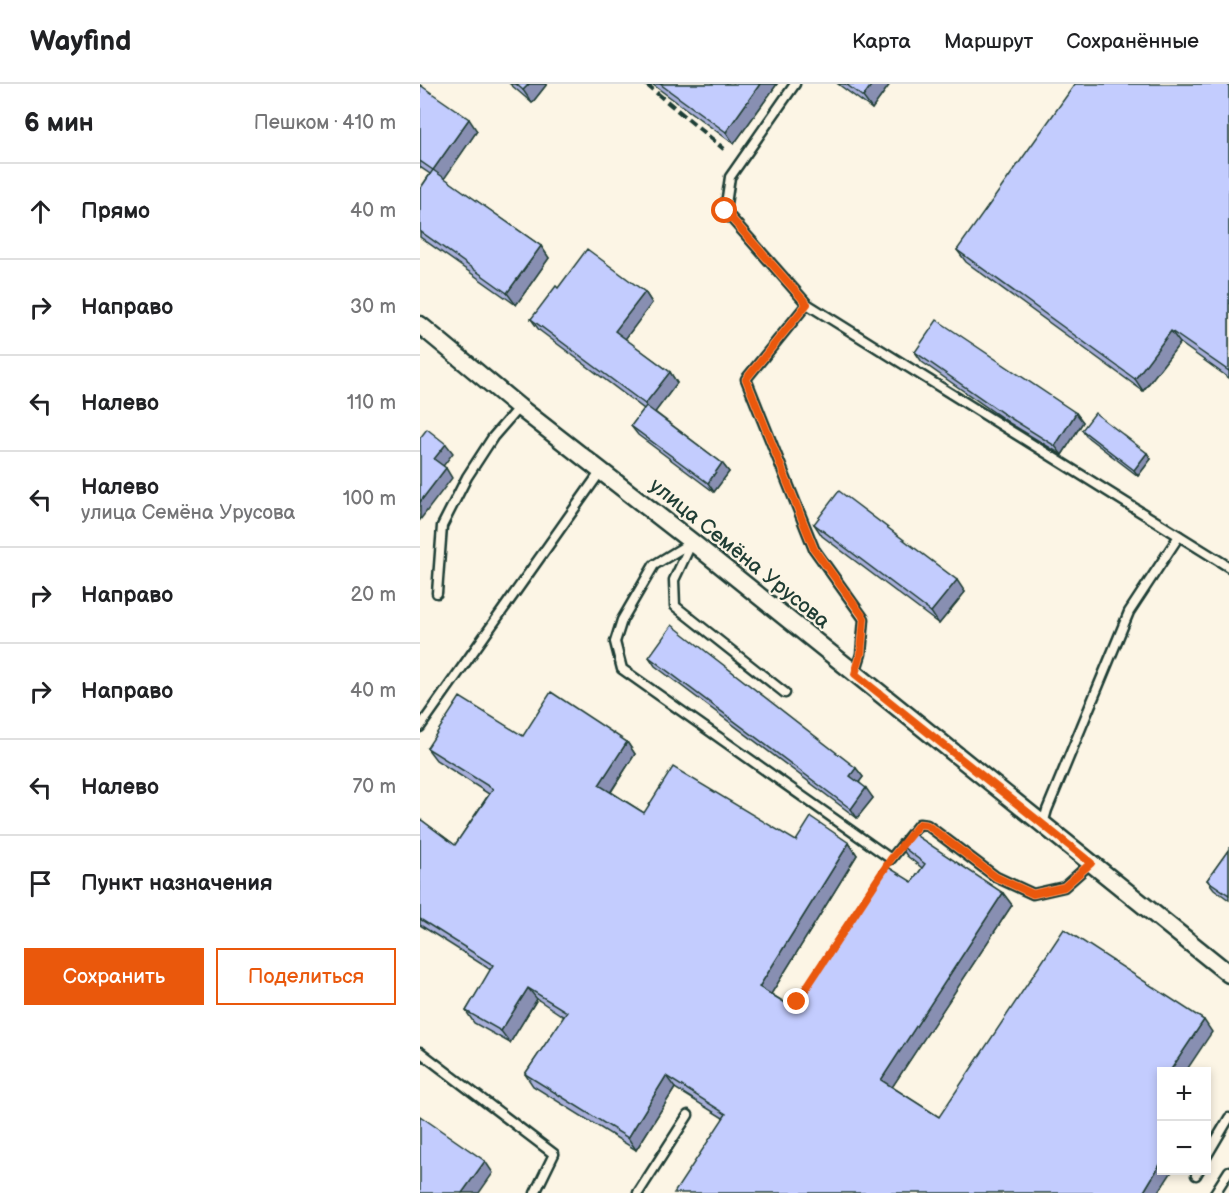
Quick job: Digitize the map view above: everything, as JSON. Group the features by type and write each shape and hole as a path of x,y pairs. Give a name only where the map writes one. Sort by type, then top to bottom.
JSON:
{"street":[{"name":"улица Семёна Урусова","path":"420,325 519,407 692,542 1229,974"}],"lane":[{"path":"795,84 729,177 725,211 807,304 1229,567"},
{"path":"807,304 746,379 814,549 864,618 861,654 855,674"},
{"path":"437,592 442,526 467,477 494,437 519,407"},
{"path":"420,727 601,471"},
{"path":"1043,825 1047,810 1129,612 1179,536"},
{"path":"692,542 674,580 675,606 785,693"},
{"path":"692,542 654,565 622,620 615,642 622,669 891,859"},
{"path":"885,868 919,824 927,825 996,877 1033,894 1064,887 1091,863"},
{"path":"420,1052 554,1154 535,1193"},
{"path":"638,1193 688,1115"},
{"path":"1211,1149 1229,1118"},
{"path":"1215,1193 1229,1171"}],"building":[{"path":"516,84 529,84 523,90"},
{"path":"660,84 760,84 726,132"},
{"path":"846,84 872,84 863,97"},
{"path":"1075,84 1229,84 1229,371 1171,331 1135,379 957,250"},
{"path":"420,85 469,119 433,170 420,161"},
{"path":"433,170 541,246 507,293 420,231 420,189"},
{"path":"587,249 645,292 615,331 670,372 645,404 531,319"},
{"path":"937,320 1076,413 1055,446 1004,414 915,352"},
{"path":"646,406 722,463 708,483 631,426"},
{"path":"1095,413 1147,453 1134,470 1082,430"},
{"path":"427,429 446,444 434,459 446,468 420,502 420,438"},
{"path":"839,491 957,580 931,612 814,524"},
{"path":"672,625 856,768 850,776 866,788 851,809 649,657"},
{"path":"551,692 627,742 599,785 644,813 673,767 796,841 811,817 849,843 759,987 792,1007 885,865 912,882 925,864 899,844 908,830 1003,893 881,1080 939,1117 1064,929 1204,1020 1173,1067 1157,1067 1157,1170 1143,1193 674,1193 726,1114 666,1076 628,1138 525,1074 567,1012 528,988 501,1031 466,1011 493,965 420,919 420,819 455,845 493,789 427,748 460,697 523,736"},
{"path":"1229,849 1229,895 1207,880"},
{"path":"420,1116 485,1161 462,1193 420,1193"}],"railway":[{"path":"646,84 724,149"}],"route":[{"path":"725,211 807,304 746,379 814,549 864,618 861,654 855,674 1091,863 1064,887 1033,894 996,877 927,825 919,824 891,859 797,1002"}]}
